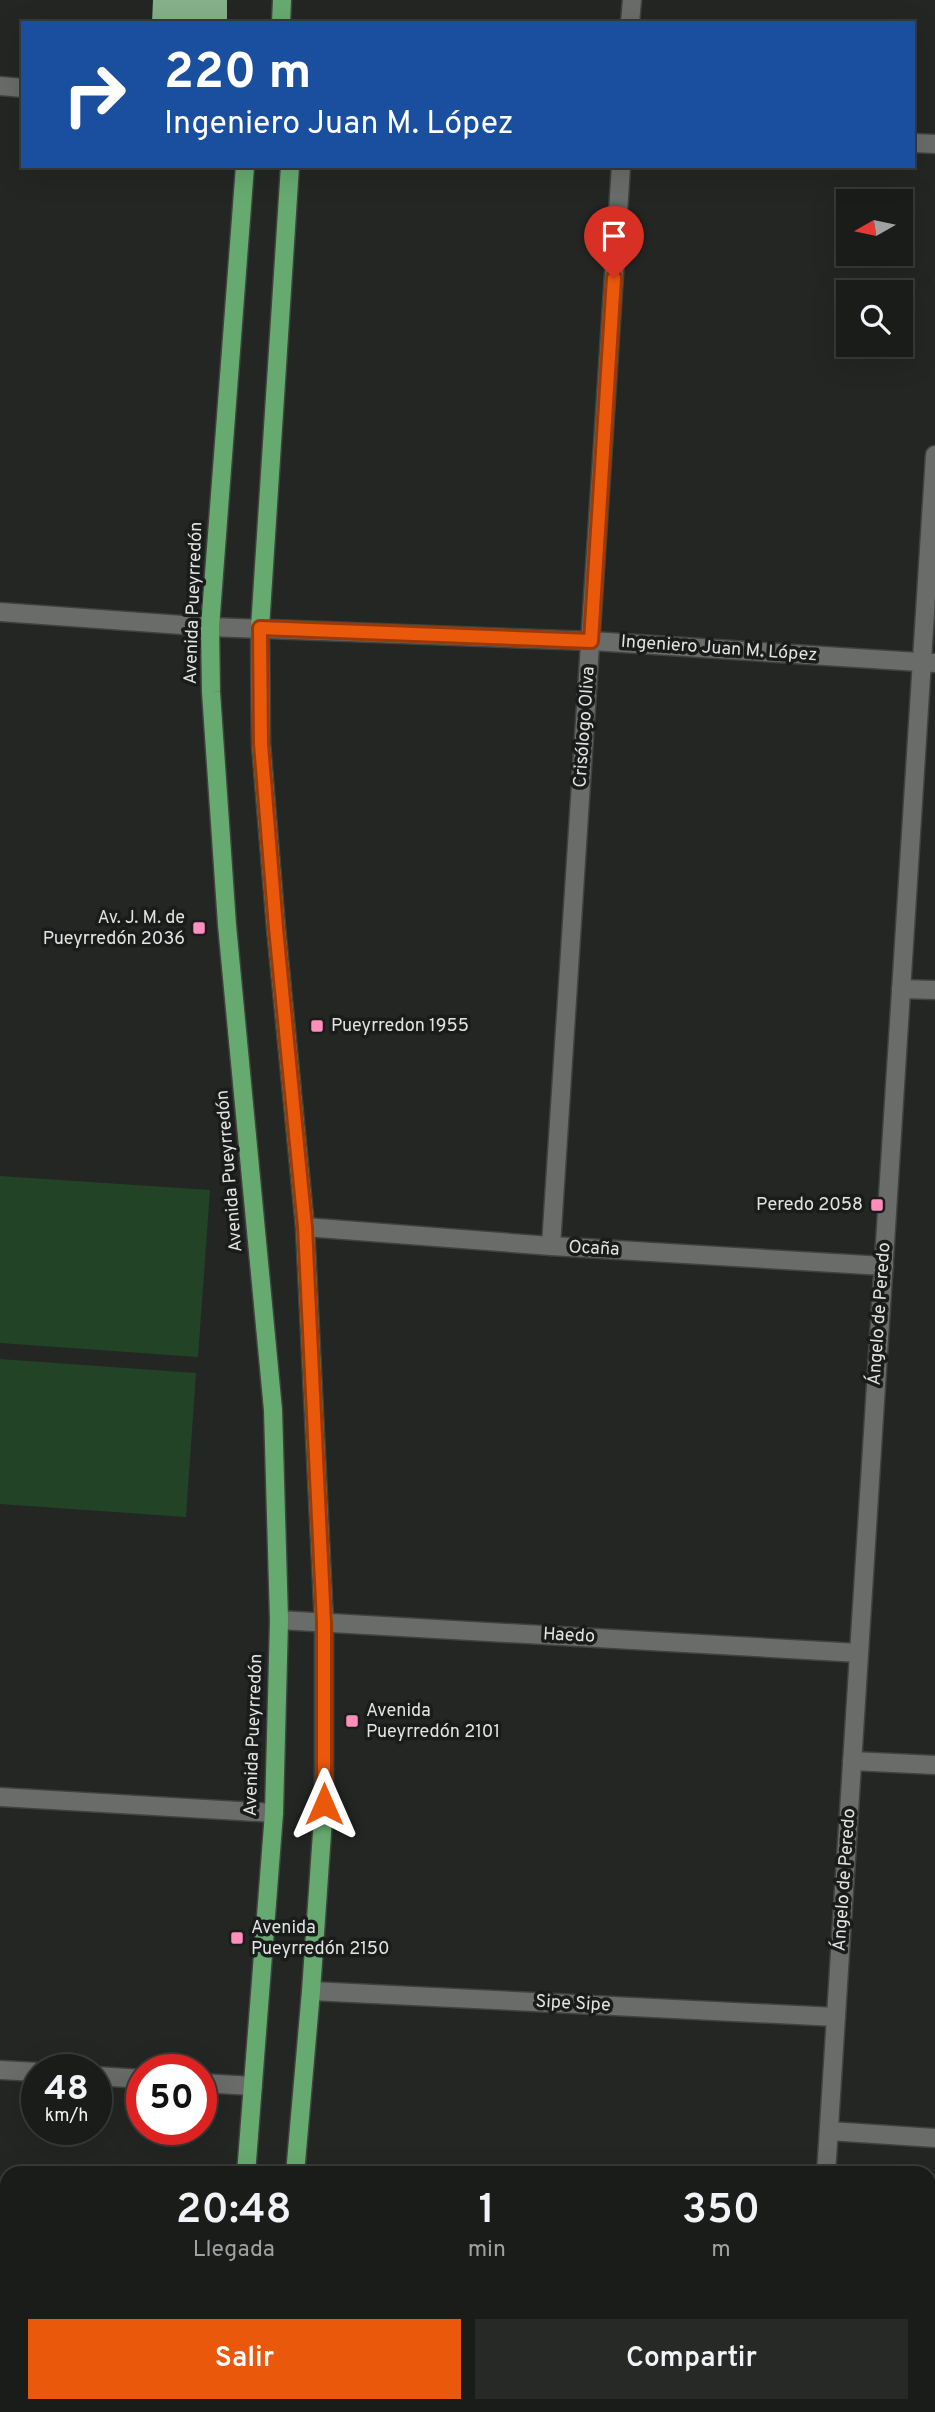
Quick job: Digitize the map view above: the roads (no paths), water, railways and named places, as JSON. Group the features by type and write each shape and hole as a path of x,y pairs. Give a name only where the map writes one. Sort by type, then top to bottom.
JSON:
{"main road":[{"path":"281,21 282,0"},
{"name":"Avenida Pueyrredón","path":"245,168 210,627 211,692 227,925 273,1410 279,1620 274,1812 247,2166"},
{"path":"290,168 260,628 261,744 305,1227 324,1623 324,1804 296,2166"}],"street":[{"path":"630,21 632,0"},
{"path":"0,86 21,88"},
{"path":"915,143 935,144"},
{"name":"Crisólogo Oliva","path":"551,1246 621,168"},
{"name":"Ángelo de Peredo","path":"826,2166 901,989 928,662 935,455"},
{"name":"Ingeniero Juan M. López","path":"0,612 210,627 591,641 928,662"},
{"path":"901,989 935,990"},
{"name":"Ocaña","path":"305,1227 551,1246 884,1266"},
{"name":"Haedo","path":"279,1620 859,1653"},
{"path":"852,1760 935,1765"},
{"path":"0,1797 274,1812"},
{"name":"Sipe Sipe","path":"311,1991 836,2017"},
{"path":"0,2070 21,2071"},
{"path":"217,2084 253,2086"},
{"path":"828,2131 935,2138"}],"place":[{"name":"Av. J. M. de Pueyrredón 2036","path":"199,928"},
{"name":"Pueyrredon 1955","path":"317,1026"},
{"name":"Peredo 2058","path":"877,1205"},
{"name":"Avenida Pueyrredón 2101","path":"352,1721"},
{"name":"Avenida Pueyrredón 2150","path":"237,1938"}]}
